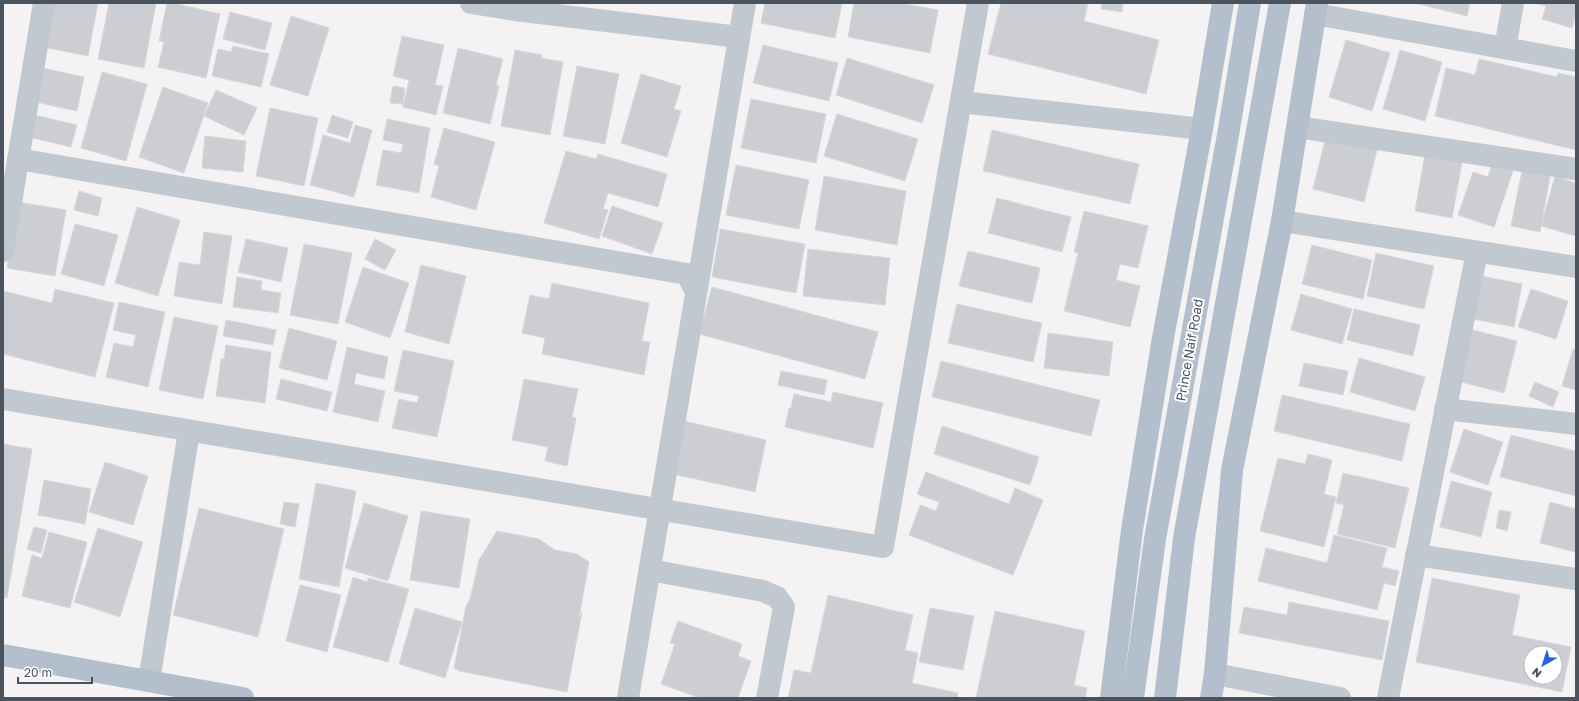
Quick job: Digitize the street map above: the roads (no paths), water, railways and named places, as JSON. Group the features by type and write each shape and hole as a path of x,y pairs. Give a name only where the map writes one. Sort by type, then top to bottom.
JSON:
{"main road":[{"name":"Prince Naif Road","path":"1111,698 1132,530 1162,338 1202,129 1223,3"},
{"name":"Prince Naif Road","path":"1134,698 1155,539 1228,135 1250,3"},
{"path":"1164,698 1184,538 1280,3"},
{"path":"1211,698 1215,674 1232,470 1282,221 1316,9"},
{"path":"3,655 243,698"}],"street":[{"path":"3,251 44,3"},
{"path":"471,3 515,6 740,37"},
{"path":"628,698 745,3"},
{"path":"3,399 883,547 978,3"},
{"path":"1505,48 1513,3"},
{"path":"1316,9 1576,61"},
{"path":"961,102 1202,129"},
{"path":"1297,126 1576,169"},
{"path":"18,159 687,274 696,292"},
{"path":"1282,221 1576,267"},
{"path":"1388,698 1477,252"},
{"path":"1445,409 1576,424"},
{"path":"149,681 189,430"},
{"path":"1416,555 1576,579"},
{"path":"650,570 763,591 777,597 784,607 768,698"},
{"path":"1215,674 1340,698"}]}
